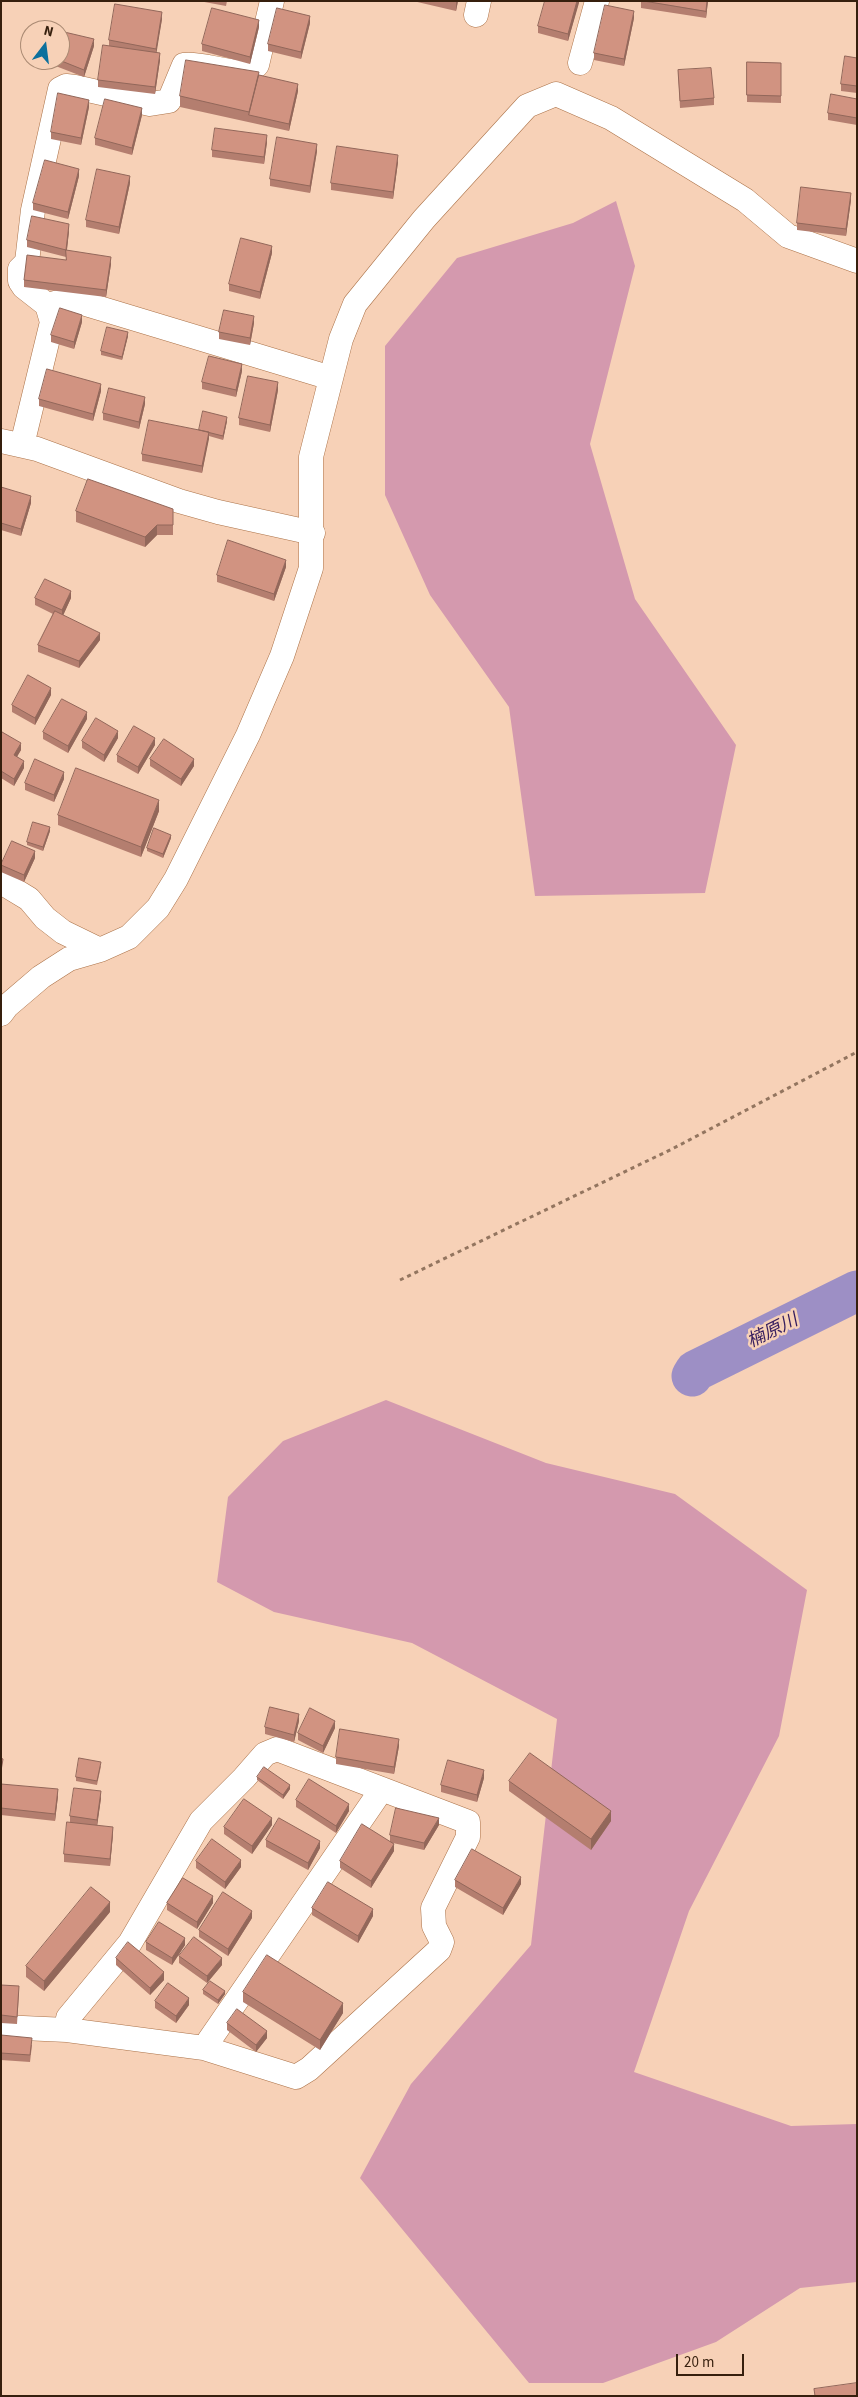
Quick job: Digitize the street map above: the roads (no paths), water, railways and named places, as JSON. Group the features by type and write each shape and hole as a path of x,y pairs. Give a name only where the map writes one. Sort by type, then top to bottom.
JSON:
{"street":[{"path":"272,1 257,65 250,70 236,72 196,63 184,65 168,101 160,104 150,104 75,87 66,86 60,89 33,210 27,262 20,269 20,281 24,287 47,304 52,322 51,334 12,443 179,501 218,512 312,533"},
{"path":"580,63 596,1"},
{"path":"1,1014 7,1006 42,977 69,959 100,950 129,938 158,908 181,870 248,734 282,656 311,568 312,457 341,339 355,304 388,260 527,106 556,94 611,118 745,200 788,236 857,260"},
{"path":"47,304 66,300 76,301 331,378"},
{"path":"1,882 30,899 45,918 62,932 100,950"},
{"path":"1,2027 67,2030 204,2048 296,2077 309,2069 439,1950 442,1942 434,1926 433,1908 468,1836 468,1822 277,1749 265,1754 244,1778 200,1820 130,1943 68,2018 67,2030"},
{"path":"204,2048 382,1789"}],"waterway":[{"name":"楠原川","path":"692,1376 695,1371 857,1291"}]}
